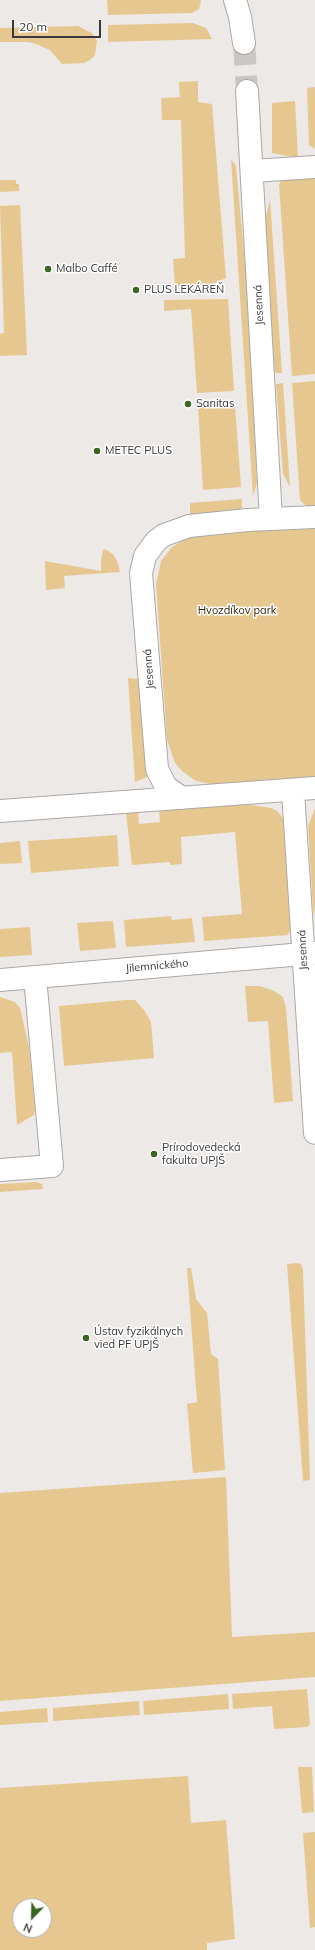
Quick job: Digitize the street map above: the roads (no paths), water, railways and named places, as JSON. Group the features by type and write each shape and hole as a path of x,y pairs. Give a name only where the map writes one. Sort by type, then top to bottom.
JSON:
{"street":[{"path":"235,0 240,17 244,43"},
{"name":"Jesenná","path":"247,91 271,519"},
{"path":"252,171 315,167"},
{"name":"Jesenná","path":"182,798 166,787 157,769 141,574 143,562 149,549 156,541 174,531 189,526 315,517"},
{"path":"0,811 293,791 315,788"},
{"name":"Jesenná","path":"293,791 309,954 315,1133"},
{"name":"Jilemnického","path":"0,980 309,954"},
{"path":"0,1170 52,1166 35,977"}],"tunnel":[{"path":"244,43 247,91"}],"place":[{"name":"Malbo Caffé","path":"48,269"},
{"name":"PLUS LEKÁREŇ","path":"136,290"},
{"name":"Sanitas","path":"188,404"},
{"name":"METEC PLUS","path":"97,451"},
{"name":"Prírodovedecká fakulta UPJŠ","path":"154,1154"},
{"name":"Ústav fyzikálnych vied PF UPJŠ","path":"86,1338"}],"park label":[{"name":"Hvozdíkov park","path":"237,611"}]}
